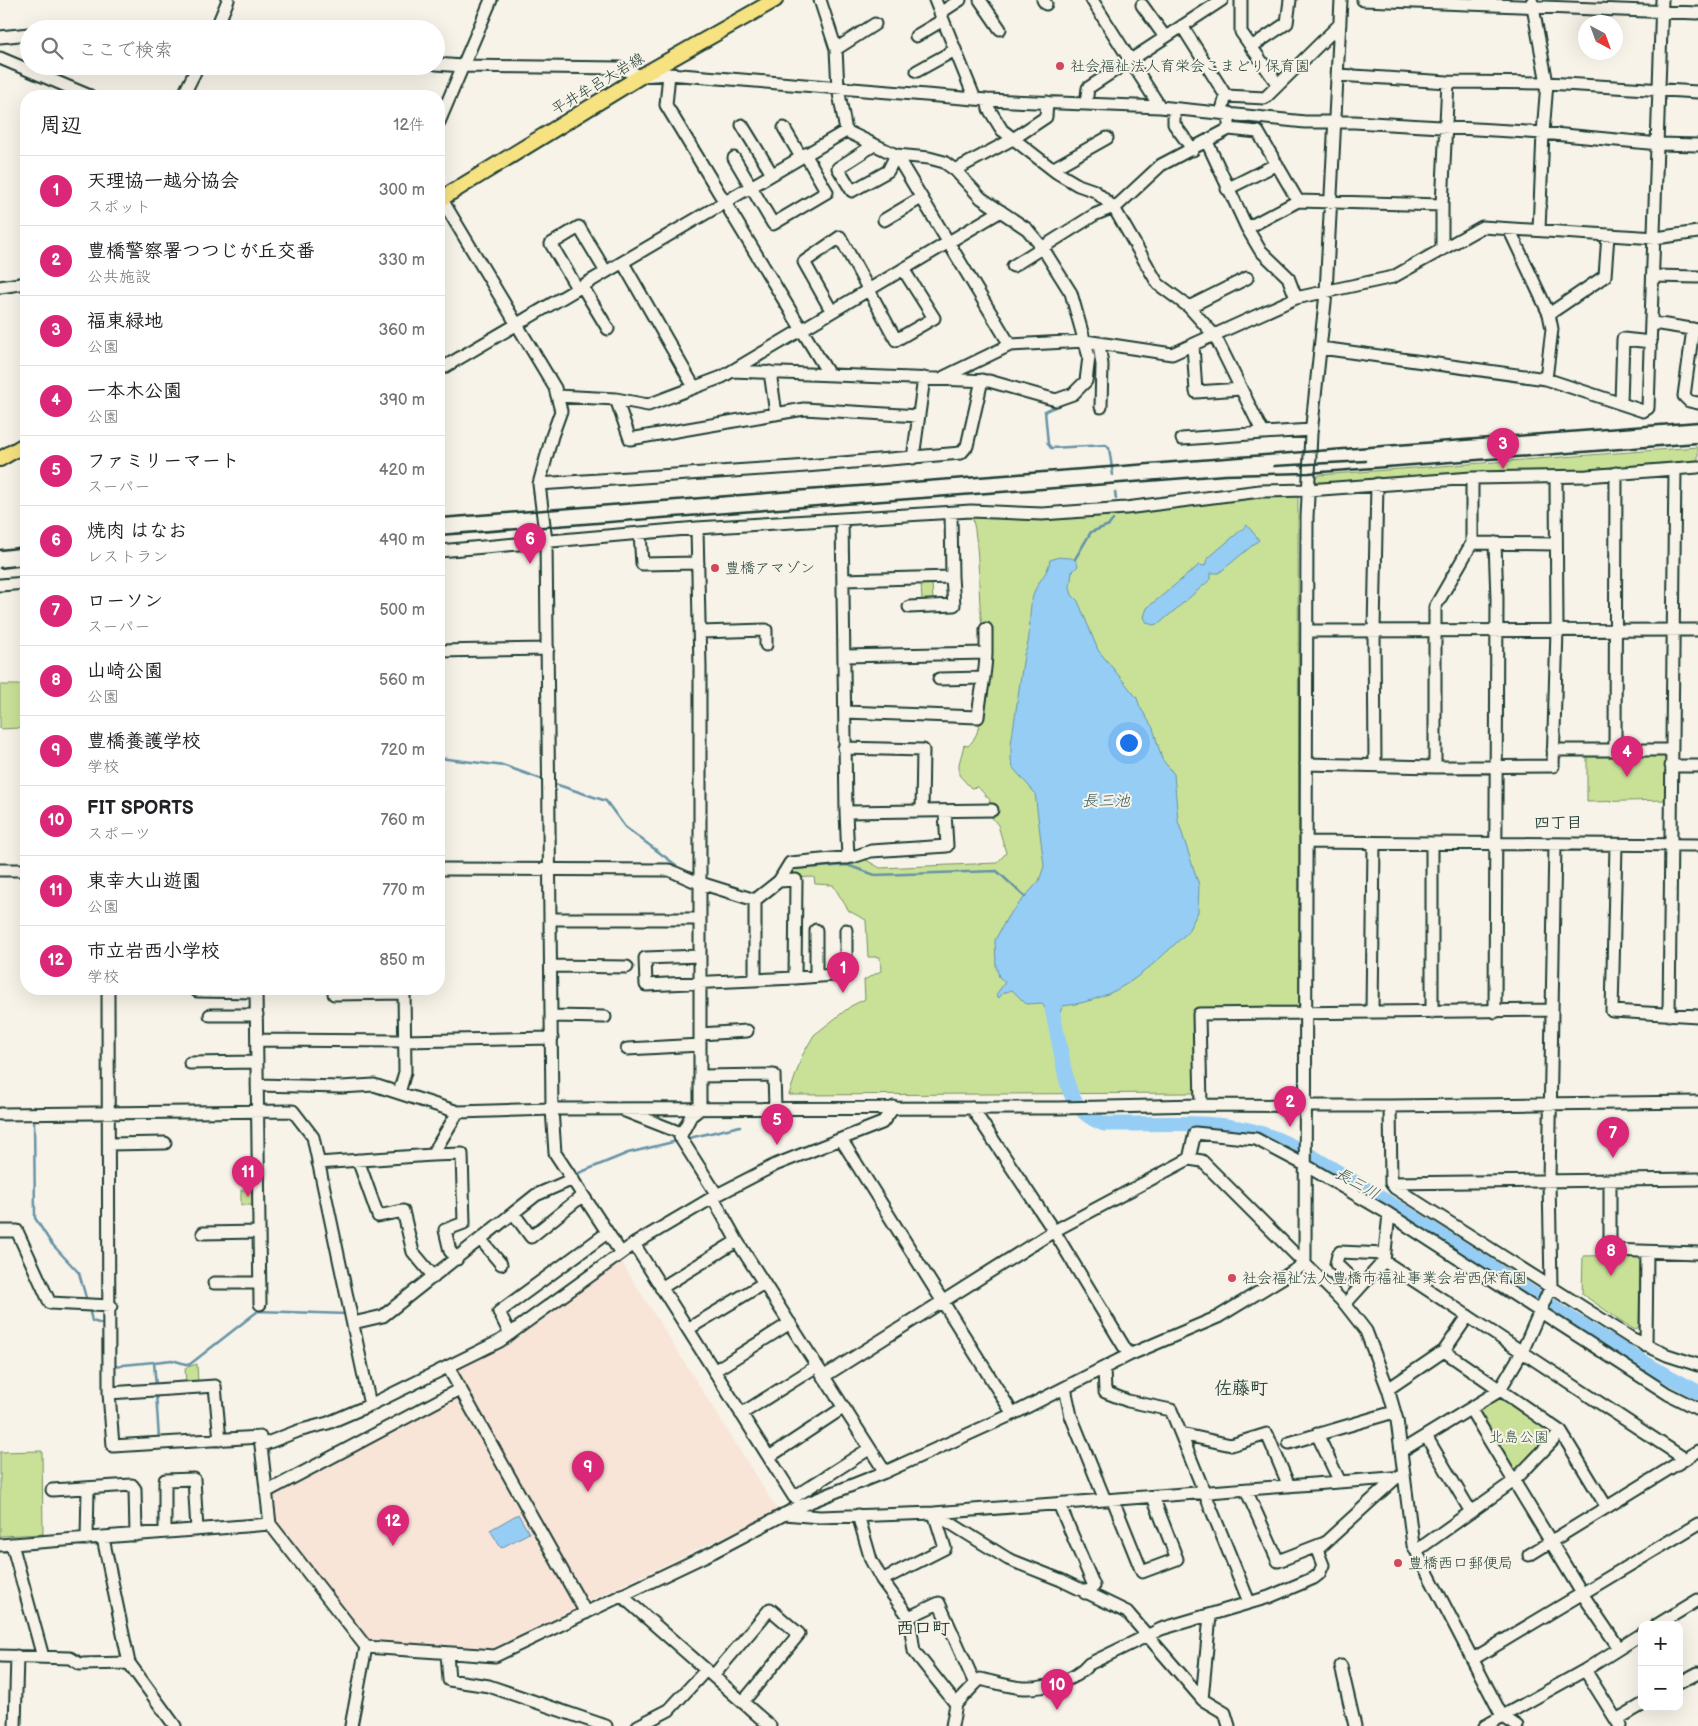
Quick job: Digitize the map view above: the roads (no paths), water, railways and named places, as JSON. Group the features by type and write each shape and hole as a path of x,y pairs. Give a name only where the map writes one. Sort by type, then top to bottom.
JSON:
{"main road":[{"name":"平井牟呂大岩線","path":"445,196 642,76 776,0"},
{"path":"0,459 20,447"}],"street":[{"path":"220,20 228,0"},
{"path":"820,0 836,49 838,88 846,131"},
{"path":"935,0 955,50 981,100 1002,130 1052,169 1078,186 1095,191 1114,208 1158,284 1189,308 1215,336 1263,433"},
{"path":"916,36 960,0"},
{"path":"980,0 1000,29"},
{"path":"1092,0 1160,107"},
{"path":"1086,104 1088,88 1222,0"},
{"path":"1241,0 1241,32 1278,85"},
{"path":"1251,47 1288,23 1290,0"},
{"path":"1305,1264 1308,490 1311,430 1326,292 1329,202 1336,121 1341,0"},
{"path":"1363,0 1533,4 1698,13"},
{"path":"1321,348 1546,379 1643,411 1648,408 1656,238 1662,0"},
{"path":"445,107 487,1"},
{"path":"1533,4 1547,83 1539,230"},
{"path":"1142,5 1165,37"},
{"path":"836,49 875,24"},
{"path":"1226,96 1265,98 1340,24"},
{"path":"1182,26 1226,96 1225,113 1229,129"},
{"path":"0,38 20,35"},
{"path":"917,71 955,50"},
{"path":"0,58 20,66"},
{"path":"445,65 620,68 642,76 669,74 981,100 1160,107 1305,122 1336,121 1543,132 1659,144 1698,145"},
{"path":"669,74 666,104 828,373"},
{"path":"40,75 76,90"},
{"path":"186,90 194,75"},
{"path":"1338,75 1448,82 1547,83 1698,92"},
{"path":"1442,248 1442,205 1448,82"},
{"path":"955,170 1013,139 1046,117 1047,102"},
{"path":"1174,109 1174,124 1193,150"},
{"path":"742,125 772,174"},
{"path":"734,158 773,224 827,192 784,128"},
{"path":"1013,266 1094,215 1114,208 1161,165 1193,150 1229,129 1258,132 1298,201"},
{"path":"846,131 896,155 930,158 944,162 955,170 981,198 1027,229 1042,248 1071,293 1102,365 1100,381 1101,407"},
{"path":"445,367 846,131"},
{"path":"1052,169 1107,138"},
{"path":"1207,142 1227,189 1247,228 1260,250 1288,277 1296,298"},
{"path":"874,144 838,168 852,191 888,171 896,155"},
{"path":"896,155 947,243 1010,345"},
{"path":"1227,189 1277,164"},
{"path":"884,220 921,198"},
{"path":"1247,228 1298,201 1442,205"},
{"path":"445,207 518,324 555,388 562,411 552,436 539,484 546,541 551,868 552,1109 555,1153 621,1253"},
{"path":"557,396 616,399 648,404 694,388 732,371 1001,211"},
{"path":"606,272 579,227 551,244 608,330"},
{"path":"944,377 1010,345 1091,342 1172,354 1296,298 1393,277 1442,248 1482,228 1656,238 1698,232"},
{"path":"1509,229 1549,314 1552,329 1546,379"},
{"path":"1549,314 1606,276 1608,235"},
{"path":"832,310 804,262 840,237 896,340 934,318 903,269"},
{"path":"623,262 694,388"},
{"path":"1654,276 1698,277"},
{"path":"1189,308 1247,278"},
{"path":"0,287 20,284"},
{"path":"1653,323 1696,329 1684,396 1689,401 1698,403"},
{"path":"1621,403 1623,339 1651,342"},
{"path":"732,371 924,378 944,377 982,380 1006,385 1049,400 1073,394 1086,381 1091,342"},
{"path":"1193,345 1196,392 1242,389"},
{"path":"770,372 776,414"},
{"path":"913,458 924,378"},
{"path":"539,484 913,458 960,453 967,446 982,380"},
{"path":"616,399 630,439 804,409 918,416"},
{"path":"1182,439 1311,430"},
{"path":"445,550 697,528 951,512 993,511 1042,514 1126,508 1260,491 1308,490 1472,478 1556,477 1698,467"},
{"path":"1668,1015 1672,845 1671,750 1675,469"},
{"path":"1615,748 1616,473"},
{"path":"1306,764 1435,767 1553,766 1557,629 1556,477"},
{"path":"1435,767 1435,607 1472,543 1472,478"},
{"path":"1376,766 1374,630 1377,484"},
{"path":"909,607 954,605 951,512"},
{"path":"842,519 844,748 848,858"},
{"path":"697,528 700,632 700,1109"},
{"path":"640,533 642,564 698,564"},
{"path":"1472,543 1556,544"},
{"path":"1495,1012 1496,543"},
{"path":"842,580 952,577"},
{"path":"0,585 20,583"},
{"path":"700,632 766,630 766,645"},
{"path":"845,712 978,717 984,678 986,630"},
{"path":"1308,631 1698,630"},
{"path":"445,651 548,648"},
{"path":"844,656 986,653"},
{"path":"939,679 984,678"},
{"path":"844,748 923,750 922,811"},
{"path":"1554,750 1615,748 1671,750"},
{"path":"1671,766 1698,766"},
{"path":"846,812 992,810"},
{"path":"754,900 779,881 790,863 848,858 871,850 947,846 945,812"},
{"path":"1306,842 1698,845"},
{"path":"1372,1012 1374,844"},
{"path":"1432,844 1432,1012"},
{"path":"1401,1451 1471,1410 1499,1391 1522,1352 1551,1286 1549,1181 1555,844"},
{"path":"1616,845 1612,1011 1698,1016"},
{"path":"445,869 669,870 754,900"},
{"path":"0,870 20,870"},
{"path":"779,881 796,880 795,978"},
{"path":"754,900 755,980"},
{"path":"551,920 699,920"},
{"path":"816,930 816,976"},
{"path":"700,956 645,958 646,985 700,984 846,974 846,930"},
{"path":"551,966 627,966"},
{"path":"108,995 111,1306 109,1393 113,1446 260,1437 270,1524 366,1647 494,1656 622,1596 784,1514 885,1472 1014,1414 1129,1355 1218,1317 1305,1264"},
{"path":"256,995 260,1304"},
{"path":"398,1093 405,1072 404,995"},
{"path":"1201,1105 1199,1014 1551,1010"},
{"path":"210,1015 257,1015"},
{"path":"552,1016 605,1017"},
{"path":"627,1049 747,1031"},
{"path":"258,1040 404,1041 552,1038"},
{"path":"190,1063 257,1062"},
{"path":"700,1076 774,1075 775,1108"},
{"path":"257,1085 341,1087 374,1085 458,1112 552,1109 972,1108 1201,1105 1390,1106 1698,1102"},
{"path":"1390,1106 1391,1183 1395,1188 1646,1346 1698,1365"},
{"path":"262,1445 298,1431 328,1423 370,1405 510,1334 634,1244 775,1165 882,1124 894,1107"},
{"path":"972,1108 1054,1231 1129,1355"},
{"path":"622,1109 682,1133"},
{"path":"700,1109 691,1116 680,1138 715,1197 737,1241 885,1472"},
{"path":"0,1114 293,1111 314,1137 370,1405"},
{"path":"432,1155 458,1112"},
{"path":"1189,1158 1195,1133 1256,1139 1389,1214 1660,1389 1698,1409"},
{"path":"841,1139 1014,1414"},
{"path":"109,1144 165,1143"},
{"path":"318,1163 462,1154 464,1223 445,1230 450,1251 457,1259"},
{"path":"823,1376 1054,1231 1189,1158 1202,1161 1345,1304 1366,1331 1388,1389 1394,1412 1401,1451 1401,1477 1413,1545 1473,1659 1493,1722"},
{"path":"358,1160 378,1216 403,1211 412,1252 434,1277"},
{"path":"353,1323 383,1316 482,1240 536,1195 572,1179"},
{"path":"1391,1183 1698,1179"},
{"path":"1610,1180 1610,1250 1698,1253"},
{"path":"514,1214 531,1237 582,1196"},
{"path":"1345,1304 1385,1257 1389,1214"},
{"path":"0,1231 17,1231 50,1303 111,1306"},
{"path":"203,1233 259,1232"},
{"path":"510,1334 499,1312 607,1233"},
{"path":"482,1240 501,1264"},
{"path":"662,1288 737,1241"},
{"path":"634,1244 794,1497 869,1449"},
{"path":"1360,1288 1336,1264 1340,1252 1385,1257 1468,1316 1685,1459"},
{"path":"1646,1346 1647,1252"},
{"path":"214,1283 260,1283"},
{"path":"688,1329 764,1283"},
{"path":"1388,1389 1444,1351 1468,1316"},
{"path":"714,1371 790,1323"},
{"path":"1444,1351 1499,1391 1561,1432 1606,1506"},
{"path":"741,1414 817,1366"},
{"path":"448,1367 586,1612"},
{"path":"1104,1368 1106,1392 1128,1401 1171,1410 1249,1602"},
{"path":"109,1393 215,1386 220,1440"},
{"path":"1065,1388 1071,1416 1142,1572 1177,1559 1153,1497"},
{"path":"266,1492 460,1389"},
{"path":"768,1457 843,1408"},
{"path":"1471,1410 1514,1482 1552,1540 1583,1595 1619,1648"},
{"path":"1289,1443 1394,1412"},
{"path":"1416,1551 1514,1482 1561,1432"},
{"path":"1181,1434 1231,1444 1268,1434 1289,1486"},
{"path":"1317,1434 1340,1482"},
{"path":"1426,1436 1471,1512"},
{"path":"1529,1555 1698,1451"},
{"path":"784,1514 820,1517 934,1513 1401,1477"},
{"path":"952,1726 956,1704 980,1679 1024,1688 1059,1682 1080,1674 1089,1664 1147,1635 1181,1622 1210,1616 1269,1597 1314,1578 1319,1574 1323,1565 1317,1550 1401,1477"},
{"path":"165,1532 165,1480 194,1479 197,1530"},
{"path":"52,1490 132,1485 135,1489 136,1534"},
{"path":"87,1539 88,1488"},
{"path":"1246,1490 1278,1561 1324,1544"},
{"path":"1059,1504 1094,1586 1085,1593"},
{"path":"882,1580 945,1548 934,1513"},
{"path":"934,1513 1008,1558 1061,1580 1127,1612 1202,1698 1225,1713 1229,1726"},
{"path":"858,1515 871,1560 882,1580 909,1617 914,1651 956,1704"},
{"path":"43,1657 6,1544 270,1524"},
{"path":"1473,1659 1583,1595 1698,1524"},
{"path":"103,1538 129,1663 175,1726"},
{"path":"622,1596 770,1726"},
{"path":"1664,1621 1698,1600"},
{"path":"909,1617 938,1603 975,1684"},
{"path":"638,1726 669,1710 709,1673 770,1609 798,1634 742,1702"},
{"path":"1202,1698 1210,1616"},
{"path":"1493,1722 1585,1670 1638,1636"},
{"path":"351,1726 366,1647"},
{"path":"447,1653 450,1680 489,1686 606,1726"},
{"path":"0,1656 70,1658 80,1664 129,1663"},
{"path":"15,1726 17,1656"},
{"path":"1341,1666 1355,1726"},
{"path":"1585,1670 1618,1723 1638,1708"},
{"path":"1683,1681 1698,1673"},
{"path":"1493,1722 1517,1726"}],"water":[{"path":"1247,525 1259,540 1219,573 1211,573 1211,579 1160,623 1153,625 1147,623 1144,617 1147,608 1199,565 1205,566 1207,559"},
{"name":"長三池","path":"1059,557 1071,558 1077,563 1078,566 1072,572 1070,587 1072,595 1078,601 1098,650 1137,698 1140,707 1153,728 1162,759 1174,774 1178,821 1199,885 1198,912 1187,933 1145,971 1116,990 1101,997 1063,1006 1060,1012 1047,1012 1042,1003 1026,1004 1012,990 1003,993 999,998 996,995 1005,982 999,977 996,966 995,940 1008,916 1039,881 1044,866 1035,793 1013,768 1011,744 1024,655 1027,648 1031,603 1050,560"},
{"path":"518,1514 529,1533 501,1548 490,1530"}],"waterway":[{"path":"1060,266 1075,291"},
{"path":"1092,375 1093,364"},
{"path":"1062,404 1045,411 1048,444 1051,448 1106,445 1109,448 1113,475"},
{"path":"1115,492 1116,499"},
{"path":"1075,559 1091,532 1109,525 1113,520"},
{"path":"445,759 505,766 544,780"},
{"path":"552,783 606,801 625,827 676,865"},
{"path":"792,869 847,865 875,875 997,871 1025,897"},
{"name":"長三川","path":"1052,1009 1068,1085 1077,1104 1083,1112 1092,1118 1104,1124 1207,1124 1228,1126 1280,1140 1320,1161 1413,1218 1614,1345 1698,1392"},
{"path":"34,1118 35,1218 51,1243 79,1273 87,1301"},
{"path":"685,1139 740,1126"},
{"path":"574,1175 628,1153 677,1141"},
{"path":"89,1308 92,1321 106,1325"},
{"path":"156,1387 154,1362 172,1360 189,1365 258,1311 347,1314"},
{"path":"113,1366 154,1362"},
{"path":"156,1393 159,1439"}],"railway":[{"path":"445,518 1698,422"},
{"path":"445,535 1225,475 1309,473 1698,443"},
{"path":"1274,466 1366,461"},
{"path":"0,550 20,548"},
{"path":"0,568 20,566"}],"place":[{"name":"社会福祉法人育栄会こまどり保育園","path":"1060,66"},
{"name":"福東緑地","path":"1503,469"},
{"name":"焼肉 はなお","path":"530,564"},
{"name":"豊橋アマゾン","path":"715,568"},
{"name":"一本木公園","path":"1627,777"},
{"name":"天理協一越分協会","path":"843,993"},
{"name":"豊橋警察署つつじが丘交番","path":"1290,1127"},
{"name":"ファミリーマート","path":"777,1145"},
{"name":"ローソン","path":"1613,1158"},
{"name":"東幸大山遊園","path":"248,1197"},
{"name":"山崎公園","path":"1611,1276"},
{"name":"社会福祉法人豊橋市福祉事業会岩西保育園","path":"1232,1278"},
{"name":"豊橋養護学校","path":"588,1492"},
{"name":"市立岩西小学校","path":"393,1546"},
{"name":"豊橋西口郵便局","path":"1398,1563"},
{"name":"FIT SPORTS","path":"1057,1710"}],"district":[{"name":"四丁目","path":"1558,823"},
{"name":"佐藤町","path":"1241,1388"},
{"name":"西口町","path":"923,1628"}],"park label":[{"name":"北島公園","path":"1519,1437"}]}
